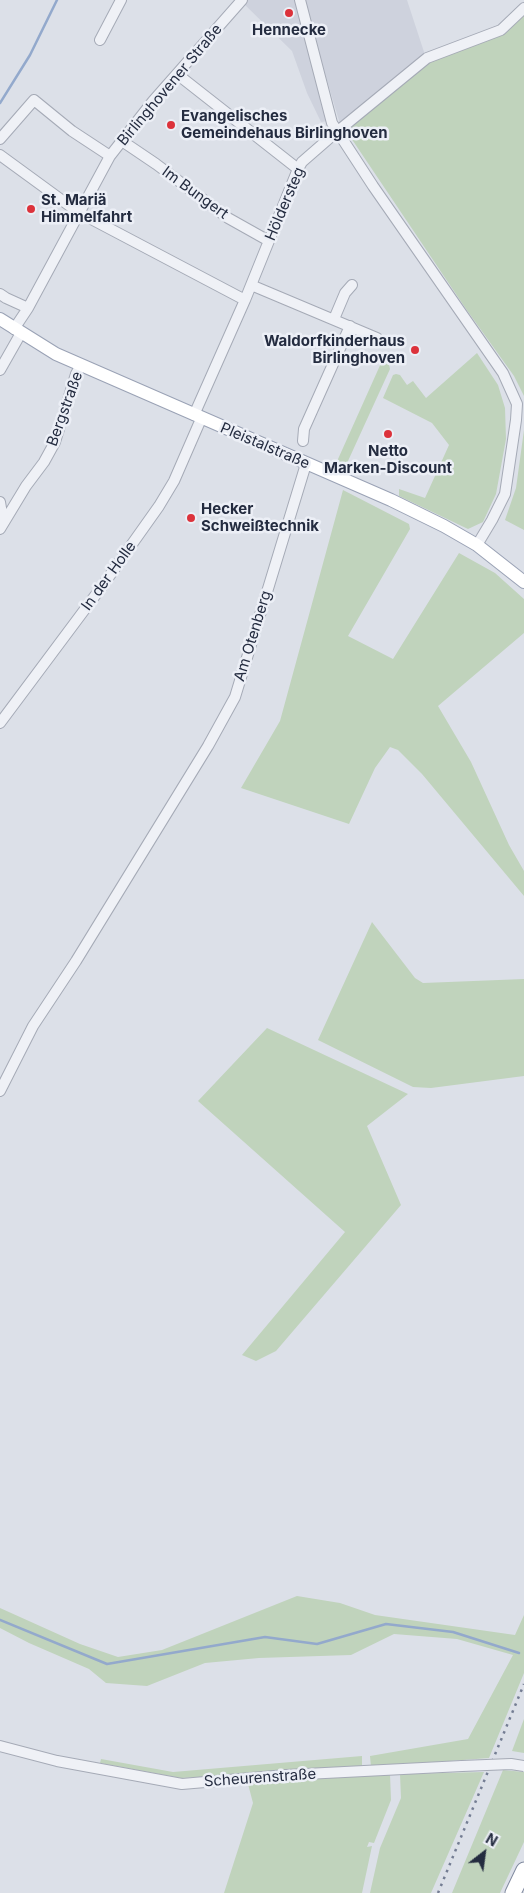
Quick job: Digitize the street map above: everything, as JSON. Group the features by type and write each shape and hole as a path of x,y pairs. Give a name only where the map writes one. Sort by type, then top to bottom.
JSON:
{"highway":[{"path":"513,1893 524,1870"}],"main road":[{"name":"Pleistalstraße","path":"0,319 56,354 391,500 444,526 477,545 524,582"}],"street":[{"path":"100,40 121,0"},
{"name":"Birlinghovener Straße","path":"0,370 28,308 78,212 110,156 153,100 242,0"},
{"path":"300,0 332,123 378,193 503,373 513,391 517,404 504,494 492,520 477,545"},
{"name":"Höldersteg","path":"198,417 302,162 427,58 500,30 524,8"},
{"path":"177,74 298,169"},
{"path":"0,139 34,100 72,131 110,156"},
{"name":"Im Bungert","path":"122,141 228,218 269,241"},
{"path":"0,155 78,212 245,300"},
{"path":"251,285 377,338"},
{"path":"334,319 345,294 352,285"},
{"path":"0,294 28,308"},
{"path":"304,441 304,429 350,326"},
{"name":"Bergstraße","path":"2,524 44,462 55,442 76,374 81,365"},
{"name":"In der Holle","path":"0,723 103,585 159,506 174,481 198,417"},
{"name":"Am Otenberg","path":"0,1092 33,1026 76,961 208,746 235,697 306,464"},
{"path":"0,502 2,524"},
{"name":"Scheurenstraße","path":"0,1746 57,1760 182,1784 286,1775 511,1764 524,1766"}],"shaded area":[{"path":"248,0 297,0 328,121 321,122 307,93 292,51 244,4"},
{"path":"303,0 407,0 425,55 340,124"}],"green space":[{"path":"524,14 524,396 514,376 466,309 347,132 357,121 424,65 442,56 506,33"},
{"path":"386,352 390,369 348,461 349,472 334,468"},
{"path":"477,353 498,385 505,408 506,439 496,494 483,522 468,529 399,496 399,489 425,498 449,445 432,423 383,398 393,375 396,374 400,375 407,385 413,381 426,398"},
{"path":"524,430 524,530 505,520 516,488"},
{"path":"343,490 409,524 410,529 348,636 393,659 459,553 495,573 524,599 524,633 438,706 471,762 509,845 524,871 524,896 422,774 398,750 390,747 375,768 349,824 241,788 280,721"},
{"path":"372,922 415,978 423,983 524,979 524,1076 431,1088 413,1087 318,1040"},
{"path":"267,1028 408,1094 367,1126 401,1205 276,1351 256,1361 242,1355 345,1232 198,1101"},
{"path":"297,1596 340,1603 375,1615 515,1635 524,1615 524,1673 489,1758 371,1767 370,1756 468,1739 513,1655 457,1639 394,1634 351,1655 259,1658 205,1663 147,1686 106,1683 89,1669 0,1628 0,1608 80,1644 118,1657 162,1650"},
{"path":"524,1719 524,1753 512,1751"},
{"path":"362,1756 362,1768 181,1778 100,1763 101,1759 173,1772"},
{"path":"503,1770 524,1772 524,1842 500,1893 452,1893"},
{"path":"484,1772 431,1893 370,1893 380,1848 401,1798 400,1774"},
{"path":"390,1774 391,1800 374,1843 369,1842 367,1847 372,1846 362,1893 224,1893 253,1803 248,1784"}],"waterway":[{"path":"0,103 30,55 57,0"},
{"path":"0,1620 107,1664 265,1637 317,1644 386,1624 453,1632 519,1653"}],"railway":[{"path":"438,1893 524,1684"}],"place":[{"name":"Hennecke","path":"289,13"},
{"name":"Evangelisches Gemeindehaus Birlinghoven","path":"171,125"},
{"name":"St. Mariä Himmelfahrt","path":"31,209"},
{"name":"Waldorfkinderhaus Birlinghoven","path":"415,350"},
{"name":"Netto Marken-Discount","path":"388,434"},
{"name":"Hecker Schweißtechnik","path":"191,518"}]}
